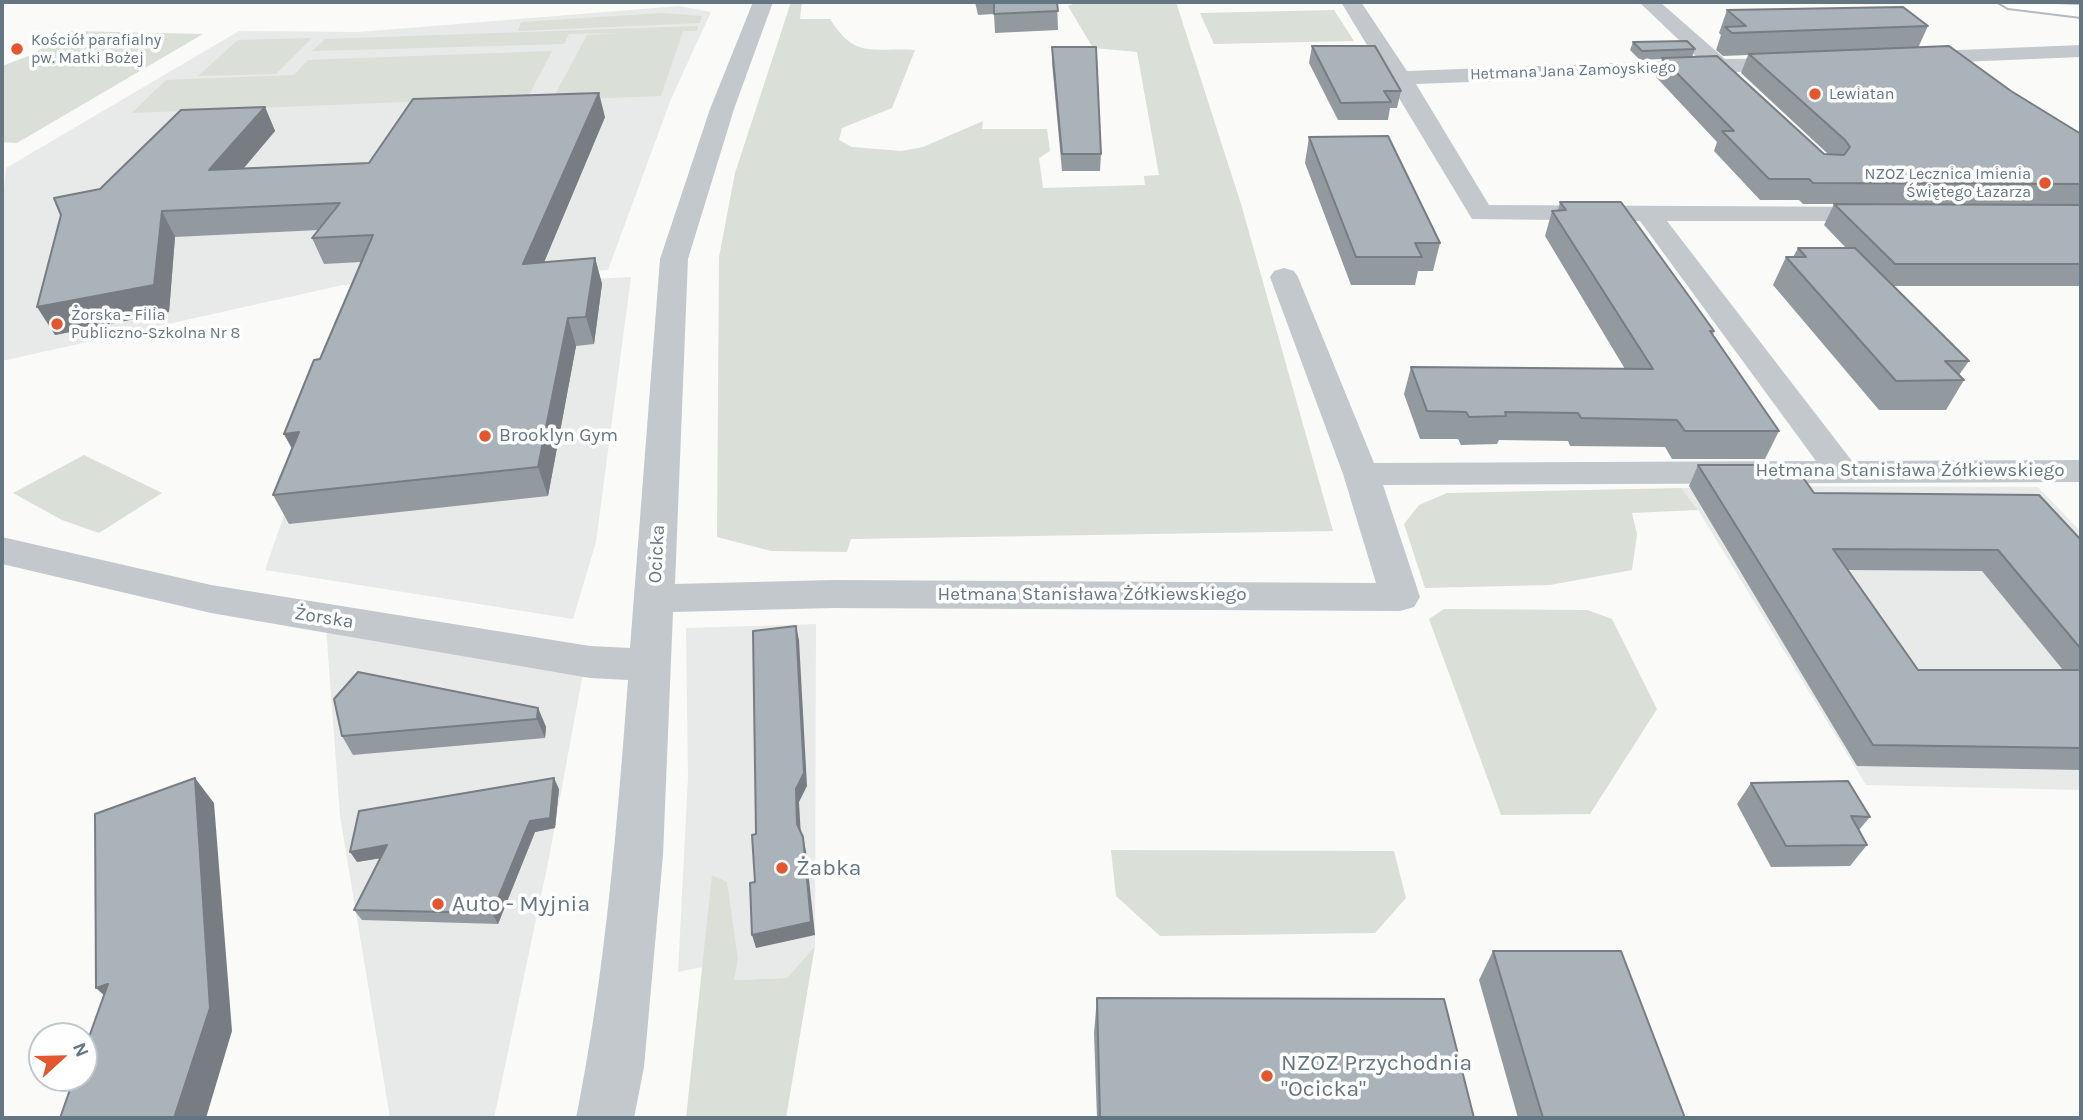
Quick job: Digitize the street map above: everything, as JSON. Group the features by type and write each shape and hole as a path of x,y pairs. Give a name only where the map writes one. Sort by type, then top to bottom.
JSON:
{"main road":[{"path":"2008,2 2081,11"}],"street":[{"name":"Ocicka","path":"604,1118 616,1067 630,956 651,665 674,259 722,108 763,2"},
{"path":"1351,2 1401,78 1481,213 1902,214"},
{"path":"1649,2 1747,93"},
{"path":"1893,59 2081,51"},
{"name":"Hetmana Jana Zamoyskiego","path":"1401,78 1813,63"},
{"path":"1648,214 1841,470"},
{"name":"Hetmana Stanisława Żółkiewskiego","path":"654,598 833,594 1401,597 1361,474 1284,277"},
{"name":"Hetmana Stanisława Żółkiewskiego","path":"1361,474 2081,471"},
{"name":"Żorska","path":"2,550 7,554 211,599 590,662 651,665"}],"shaded area":[{"path":"791,2 802,2 800,19 830,19 848,41 857,46 876,50 915,50 892,108 842,128 839,140 852,147 901,151 923,147 983,121 982,129 1047,129 1050,151 1039,158 1043,188 1145,185 1144,176 1159,175 1137,52 1093,48 1068,6 1078,2 1176,2 1241,204 1333,531 851,539 847,552 771,551 717,537 719,257 735,173"},
{"path":"679,6 711,12 671,99 608,270 343,285 2,361 2,213 6,168 239,31 359,32"},
{"path":"1334,10 1354,41 1214,44 1200,13"},
{"path":"663,13 702,16 700,23 518,31 521,22"},
{"path":"698,26 697,31 683,31 661,96 552,100 587,35 619,33 569,34 564,44 312,51 325,39"},
{"path":"71,31 203,34 17,143 2,142 2,66 31,55"},
{"path":"312,38 276,74 198,76 238,40"},
{"path":"552,51 528,97 132,113 166,80 294,75 308,60"},
{"path":"631,277 596,542 573,619 265,570 361,291"},
{"path":"84,455 162,493 99,533 62,520 13,493"},
{"path":"2038,487 2081,532 2081,790 1866,785 1698,510 1681,488"},
{"path":"1681,488 1698,510 1632,513 1637,534 1632,570 1550,585 1425,588 1404,524 1419,505 1447,493"},
{"path":"1444,609 1587,610 1612,619 1657,709 1590,814 1501,815 1429,619"},
{"path":"816,624 815,946 787,978 733,980 738,960 678,972 688,778 686,628"},
{"path":"326,627 583,673 549,858 494,1118 390,1118 340,816"},
{"path":"1111,850 1394,851 1406,898 1375,933 1160,936 1116,896"},
{"path":"712,875 727,882 738,960 734,980 787,978 815,946 786,1118 686,1118"}],"building":[{"path":"994,2 1057,2 1058,11 994,14"},
{"path":"1903,7 1928,26 1732,33 1725,27 1746,26 1727,10"},
{"path":"1687,41 1695,49 1642,51 1633,42"},
{"path":"1312,46 1375,46 1401,91 1384,91 1391,102 1341,103"},
{"path":"1949,46 2011,91 2081,134 2081,184 1813,183 1809,179 1769,179 1722,131 1734,131 1662,58 1717,56 1824,154 1844,155 1850,147 1845,140 1749,54"},
{"path":"1052,47 1096,47 1101,154 1062,154"},
{"path":"599,93 523,264 595,258 586,317 568,318 538,467 273,495 299,432 284,434 314,360 320,359 373,235 312,238 340,203 162,211 154,285 37,307 61,215 54,198 100,189 181,110 265,107 209,170 369,163 413,99"},
{"path":"1388,136 1440,243 1415,243 1422,257 1356,257 1309,137"},
{"path":"1560,202 1621,202 1714,331 1710,331 1779,431 1685,431 1677,420 1581,418 1578,413 1505,412 1506,416 1469,417 1466,412 1427,411 1411,367 1653,369 1552,211 1566,210"},
{"path":"1834,204 2081,205 2081,264 1895,264"},
{"path":"1798,248 1855,248 1969,361 1945,361 1964,380 1896,381 1786,257 1806,257"},
{"path":"1698,465 1794,465 1814,493 2039,495 2081,540 2081,649 1998,550 1833,549 1918,670 2081,670 2081,748 1873,745"},
{"path":"796,626 804,773 796,789 797,824 803,837 811,922 752,935 750,883 755,882 752,835 756,834 753,631"},
{"path":"358,672 538,708 537,719 342,736 334,699"},
{"path":"195,778 210,1008 174,1118 60,1118 69,1092 98,1092 98,1022 94,1022 108,984 96,988 95,814"},
{"path":"554,778 550,818 530,821 492,913 354,910 387,845 350,852 359,811"},
{"path":"1848,781 1870,817 1851,816 1867,845 1786,846 1751,783"},
{"path":"1493,951 1621,951 1685,1118 1543,1118"},
{"name":"NZOZ Przychodnia \"Ocicka\"","path":"1097,998 1444,999 1474,1118 1100,1118"}],"place":[{"name":"Kościół parafialny pw. Matki Bożej","path":"17,49"},
{"name":"Lewiatan","path":"1815,94"},
{"name":"NZOZ Lecznica Imienia Świętego Łazarza","path":"2045,183"},
{"name":"Żorska - Filia Publiczno-Szkolna Nr 8","path":"57,324"},
{"name":"Brooklyn Gym","path":"485,436"},
{"name":"Żabka","path":"782,868"},
{"name":"Auto - Myjnia","path":"438,904"},
{"name":"NZOZ Przychodnia \"Ocicka\"","path":"1267,1076"}]}
